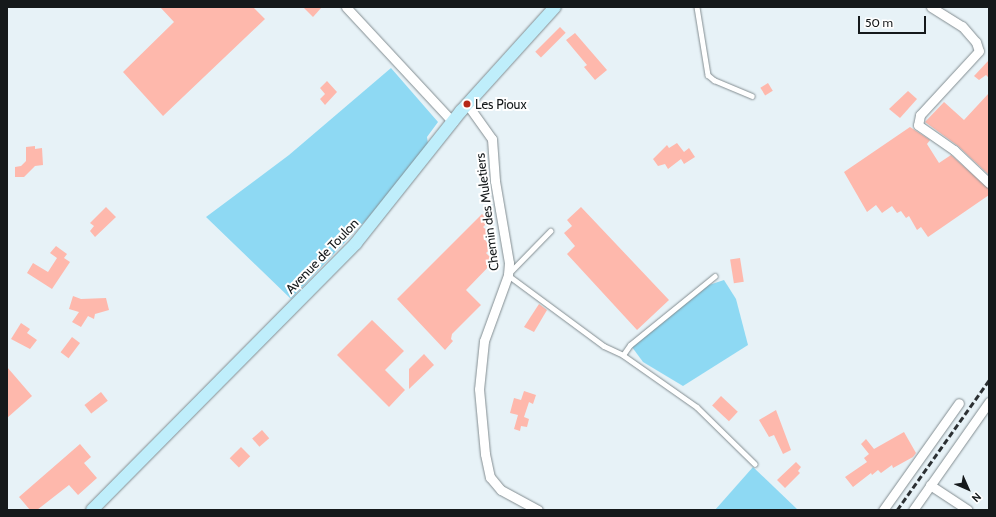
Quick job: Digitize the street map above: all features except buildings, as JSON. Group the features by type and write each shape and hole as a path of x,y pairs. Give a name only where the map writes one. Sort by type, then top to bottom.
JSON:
{"main road":[{"name":"Avenue de Toulon","path":"92,510 356,243 467,104 555,7"}],"street":[{"path":"346,7 453,122"},
{"path":"931,7 962,26 976,42 979,51 920,116 918,125 954,150 989,183"},
{"name":"Chemin des Muletiers","path":"467,104 492,139 495,181 509,263 508,275 484,341 479,389 485,454 490,476 501,490 538,510"},
{"path":"913,510 989,402"},
{"path":"883,510 959,403"},
{"path":"930,485 968,510"}],"lane":[{"path":"697,7 708,75 714,80 752,96"},
{"path":"551,231 508,275 604,346 623,355 697,407 755,464"},
{"path":"623,355 630,345 715,276"}],"shaded area":[{"path":"391,68 438,122 427,137 428,144 368,218 291,299 206,217 289,155"},
{"path":"724,280 736,299 748,345 683,386 643,362 632,347 709,285"},
{"path":"753,467 798,510 715,510"}],"railway":[{"path":"897,510 989,380"}],"place":[{"name":"Les Pioux","path":"467,104"}]}
